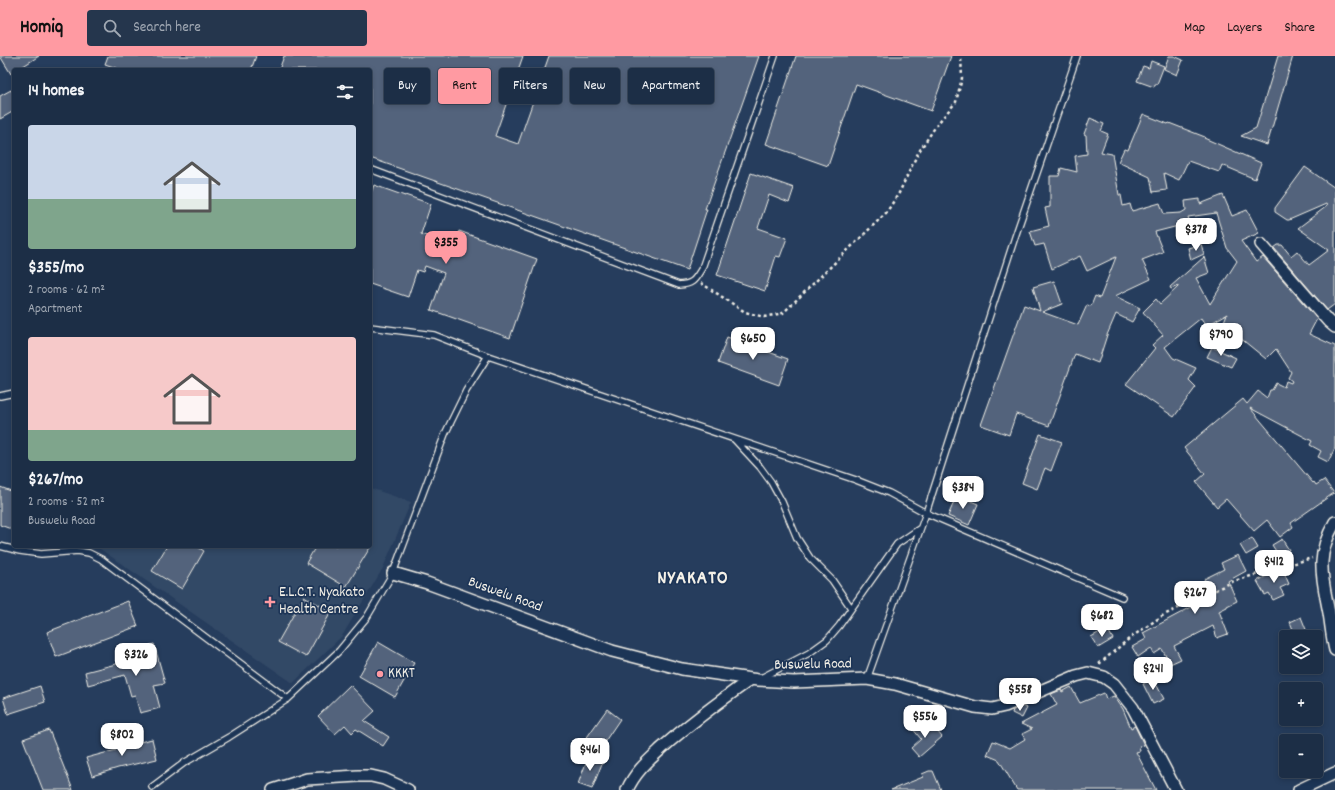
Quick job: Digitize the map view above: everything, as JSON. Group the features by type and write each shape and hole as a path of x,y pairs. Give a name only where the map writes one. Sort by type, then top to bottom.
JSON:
{"street":[{"path":"1261,244 1335,328"},
{"path":"1335,522 1327,536 1322,555 1322,574 1334,631 1335,650"},
{"name":"Buswelu Road","path":"392,573 427,583 612,651 682,669 754,679 794,682 867,679 894,684 976,707 992,709 1005,706 1076,676 1088,673"},
{"path":"1088,673 1104,678 1114,684 1133,708 1176,790"},
{"path":"627,790 638,770 677,735 704,713 754,679"},
{"path":"1299,790 1335,773"},
{"path":"273,790 306,779 371,776 384,779 408,790"}],"lane":[{"path":"372,169 680,285 688,284 695,279 702,268 775,56"},
{"path":"867,679 919,529 926,513 1013,244 1077,56"},
{"path":"372,327 434,335 488,356 856,480 889,494 926,513 1122,597"},
{"path":"152,787 184,763 288,699 344,645 367,617 392,573 445,434 466,391 488,356"},
{"path":"0,396 12,393"},
{"path":"733,438 760,467 771,482 782,502 797,538 810,558 832,580 852,608"},
{"path":"754,679 809,653 828,640 897,544 919,529"},
{"path":"0,546 20,552 41,554 78,551 89,553 101,559 288,699"}],"path":[{"path":"695,279 745,312 764,317 783,313 886,212 899,193 918,153 938,124 956,102 962,78 961,56"},
{"path":"1088,673 1130,638 1162,616 1234,581 1322,555"}],"shaded area":[{"name":"E.L.C.T. Nyakato Health Centre","path":"372,489 411,502 383,568 342,636 293,683 99,548 372,548"}],"building":[{"path":"0,56 39,56 20,68 12,68 11,74"},
{"path":"108,56 256,56 252,68 116,68 105,64"},
{"path":"284,56 523,56 519,68 499,68 499,104 506,104 495,136 518,144 532,104 562,104 562,68 545,68 549,56 759,56 705,209 707,209 687,270 372,159 372,68 280,68"},
{"path":"796,56 951,56 931,111 856,84 828,166 766,144"},
{"path":"1169,56 1174,56 1183,60 1177,75 1164,69"},
{"path":"1278,56 1293,56 1267,145 1241,136 1256,128"},
{"path":"1151,61 1164,66 1157,84 1155,84 1154,87 1137,81 1143,66 1149,68"},
{"path":"11,90 12,92 12,112 0,119 0,96"},
{"path":"1143,114 1205,137 1204,138 1261,163 1255,179 1222,165 1219,172 1188,161 1179,180 1164,173 1167,190 1153,192 1150,177 1118,162 1124,149 1128,150"},
{"path":"1090,118 1104,124 1101,131 1108,134 1101,152 1112,154 1119,195 1121,195 1123,206 1130,204 1132,211 1160,203 1164,214 1181,213 1186,210 1185,201 1200,199 1200,204 1223,195 1232,216 1247,210 1259,233 1241,241 1256,262 1263,257 1317,319 1309,334 1335,346 1335,448 1328,462 1318,457 1321,451 1310,445 1312,441 1250,408 1313,483 1314,482 1316,485 1324,480 1334,493 1291,523 1293,527 1280,537 1267,520 1254,531 1226,499 1217,507 1196,482 1205,474 1184,448 1243,399 1247,404 1258,391 1267,398 1270,390 1272,390 1276,383 1284,387 1286,381 1291,383 1292,381 1288,378 1291,372 1276,349 1266,359 1223,324 1227,314 1206,326 1201,318 1165,347 1173,358 1196,368 1189,380 1196,387 1174,417 1126,384 1155,348 1152,345 1163,335 1143,312 1156,299 1160,304 1178,286 1171,289 1170,287 1204,257 1209,273 1196,278 1210,304 1237,261 1227,248 1216,213 1188,217 1190,223 1155,232 1163,252 1142,260 1151,279 1115,296 1140,308 1132,322 1116,314 1107,335 1098,363 1075,354 1049,426 1016,414 1009,435 981,425 1024,305 1040,311 1033,287 1054,281 1062,304 1042,312 1078,325 1087,305 1091,306 1095,296 1100,298 1116,257 1087,271 1080,256 1052,269 1044,244 1035,246 1030,231 1049,226 1045,208 1050,207 1050,176 1059,176 1061,168 1077,172 1075,156 1087,154 1086,135 1084,134"},
{"path":"1305,167 1335,188 1335,304 1327,310 1274,248 1278,245 1282,245 1291,256 1297,251 1309,265 1329,250 1298,228 1327,206 1326,204 1289,220 1275,212 1275,208"},
{"path":"751,173 794,188 789,203 769,195 758,228 787,238 780,257 776,256 765,291 717,275"},
{"path":"374,185 431,204 421,234 434,239 433,243 453,249 459,231 537,259 510,338 431,310 444,273 425,266 423,272 417,270 408,297 372,285 372,190"},
{"path":"1201,244 1204,254 1191,260 1188,248"},
{"path":"727,337 788,359 779,385 718,363"},
{"path":"1212,347 1236,358 1231,367 1207,357"},
{"path":"1040,434 1062,442 1051,471 1045,468 1037,489 1022,483"},
{"path":"0,487 12,491 12,529 0,525"},
{"path":"957,495 978,504 969,525 948,516"},
{"path":"1252,538 1258,548 1246,555 1240,545"},
{"path":"1282,539 1289,550 1279,556 1272,545"},
{"path":"166,548 199,548 204,551 182,589 152,571"},
{"path":"315,548 370,548 346,587 306,563"},
{"path":"1238,555 1246,571 1228,581 1237,601 1219,611 1228,634 1217,638 1213,626 1174,646 1181,659 1170,664 1162,649 1154,654 1151,648 1138,657 1132,647 1146,639 1143,633 1212,596 1204,579 1224,569 1221,563"},
{"path":"1282,568 1289,584 1280,588 1284,595 1273,600 1269,593 1265,595 1257,581"},
{"path":"304,596 331,612 306,657 278,642"},
{"path":"128,601 138,626 56,657 47,632"},
{"path":"1301,617 1306,630 1293,630 1290,622"},
{"path":"1107,628 1113,639 1098,648 1091,637"},
{"path":"378,642 414,663 395,697 359,676"},
{"path":"154,644 165,683 154,685 160,708 140,713 135,695 131,696 125,675 88,685 85,672 143,657 141,648"},
{"path":"1153,678 1164,699 1153,704 1143,684"},
{"path":"350,685 375,711 364,721 389,737 383,746 356,729 352,733 345,725 335,734 318,716"},
{"path":"40,686 45,702 8,714 3,698"},
{"path":"1071,687 1080,703 1104,693 1106,699 1114,696 1123,709 1131,728 1135,726 1144,745 1139,747 1140,751 1136,752 1156,790 1017,790 999,760 987,755 993,741 1010,748 1025,739 1022,734 1032,729 1021,724 1057,705 1051,694 1061,690 1062,692"},
{"path":"1022,706 1027,708 1022,718 1012,713 1013,710"},
{"path":"607,709 620,719 599,750 585,740"},
{"path":"920,721 929,731 934,727 942,737 919,757 911,748 921,739 912,728"},
{"path":"49,730 73,790 43,790 23,739"},
{"path":"152,739 157,759 92,776 86,758 116,750 116,748"},
{"path":"589,755 603,761 592,789 578,784"},
{"path":"933,771 941,790 891,790 923,777 922,774"}],"place":[{"name":"E.L.C.T. Nyakato Health Centre","path":"270,602"},
{"name":"KKKT","path":"380,674"}],"district":[{"name":"NYAKATO","path":"693,579"}]}
